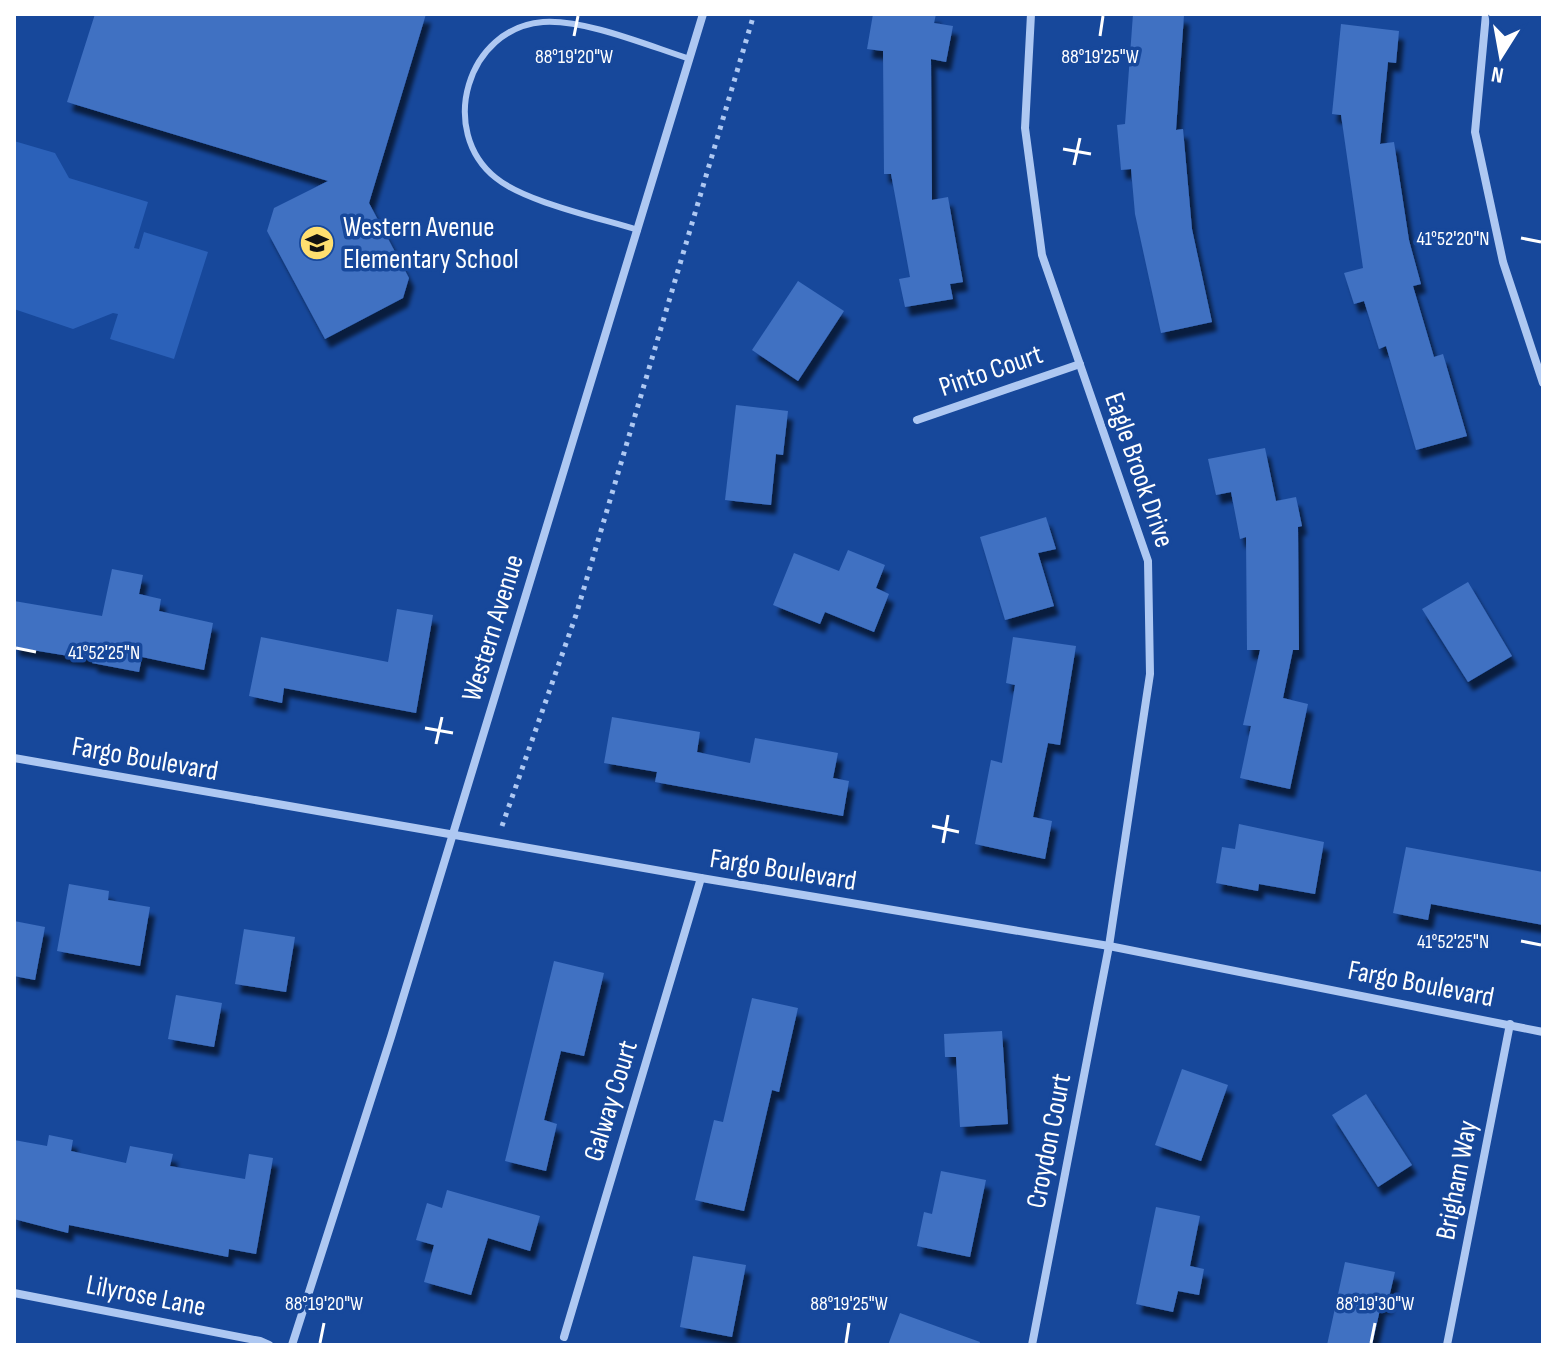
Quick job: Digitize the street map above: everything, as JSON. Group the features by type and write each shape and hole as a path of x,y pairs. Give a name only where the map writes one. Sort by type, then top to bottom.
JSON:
{"street":[{"name":"Western Avenue","path":"292,1345 453,836 703,14"},
{"name":"Eagle Brook Drive","path":"1031,14 1025,128 1042,255 1148,561 1150,674 1109,946"},
{"path":"1486,14 1475,132 1503,262 1543,383"},
{"name":"Pinto Court","path":"917,420 1080,364"},
{"name":"Fargo Boulevard","path":"14,758 453,836 1109,946 1543,1032"},
{"name":"Galway Court","path":"564,1337 701,878"},
{"name":"Croydon Court","path":"1032,1345 1109,946"},
{"name":"Brigham Way","path":"1447,1345 1510,1024"},
{"name":"Lilyrose Lane","path":"14,1293 269,1345"}],"lane":[{"path":"638,230 528,196 494,177 471,144 464,115 467,85 486,51 501,37 538,22 578,24 690,59"}],"path":[{"path":"496,842 576,615 754,14"}],"shaded area":[{"path":"14,141 55,153 69,178 148,202 134,248 139,249 144,232 208,252 174,359 110,339 118,314 113,313 73,329 14,309"}],"building":[{"path":"95,14 426,14 369,203 409,278 403,298 325,339 267,231 274,208 328,181 67,102"},
{"path":"873,14 936,14 934,23 953,26 946,62 931,59 932,200 948,197 963,282 950,284 953,299 905,307 899,279 910,277 891,174 884,174 883,51 867,49"},
{"path":"1133,14 1184,15 1176,130 1183,129 1192,229 1212,322 1161,333 1135,214 1131,169 1121,170 1117,125 1125,124"},
{"path":"1341,24 1399,31 1396,63 1388,62 1380,144 1394,142 1409,240 1421,284 1413,286 1434,357 1443,354 1467,436 1416,450 1386,346 1379,349 1364,301 1354,304 1344,273 1363,268 1341,115 1332,114"},
{"path":"798,281 844,311 798,381 752,350"},
{"path":"736,405 788,411 783,455 776,454 771,505 725,500"},
{"path":"1265,448 1276,501 1296,497 1302,526 1298,527 1299,650 1293,650 1283,698 1308,704 1290,789 1240,778 1251,726 1243,725 1260,650 1247,650 1246,537 1240,539 1231,492 1216,495 1208,459"},
{"path":"1046,517 1056,549 1038,553 1054,606 1005,620 980,537"},
{"path":"848,550 885,565 876,588 889,594 874,632 825,612 820,624 773,605 794,553 839,571"},
{"path":"112,569 143,575 139,594 161,599 159,611 213,623 204,670 142,657 139,672 92,663 93,660 14,647 14,601 102,616"},
{"path":"1468,582 1512,656 1468,682 1422,609"},
{"path":"397,609 433,615 416,713 284,688 282,703 249,696 261,637 388,662"},
{"path":"1013,637 1076,646 1060,745 1048,743 1033,817 1052,821 1045,859 975,844 991,760 1002,763 1015,685 1006,683"},
{"path":"612,717 700,732 697,752 750,763 755,738 838,753 833,778 849,781 843,816 655,782 657,772 604,763"},
{"path":"1239,824 1324,842 1315,894 1259,884 1258,891 1216,883 1222,847 1235,849"},
{"path":"1406,847 1543,872 1543,925 1431,904 1428,920 1393,913"},
{"path":"69,884 109,891 108,900 150,907 140,966 57,951"},
{"path":"14,921 45,927 35,980 14,976"},
{"path":"244,929 295,937 286,992 235,984"},
{"path":"554,961 604,973 584,1056 561,1051 544,1120 557,1124 546,1171 505,1161"},
{"path":"176,995 222,1003 214,1047 168,1039"},
{"path":"752,998 798,1008 779,1092 772,1090 744,1211 695,1200 714,1120 723,1122"},
{"path":"1002,1031 1008,1124 960,1127 956,1057 945,1057 944,1034"},
{"path":"1182,1069 1228,1085 1201,1161 1155,1145"},
{"path":"1366,1094 1412,1165 1378,1187 1332,1115"},
{"path":"49,1135 73,1140 71,1151 126,1163 130,1146 173,1154 170,1166 245,1179 249,1154 273,1158 256,1254 229,1249 228,1257 69,1225 68,1233 14,1219 14,1140 47,1146"},
{"path":"941,1171 986,1180 970,1257 917,1246 924,1212 932,1214"},
{"path":"447,1190 540,1216 530,1251 488,1238 471,1295 424,1282 434,1245 416,1240 427,1203 442,1208"},
{"path":"1156,1207 1200,1216 1190,1266 1204,1269 1199,1295 1178,1291 1173,1312 1136,1304"},
{"path":"693,1256 746,1265 732,1337 680,1327"},
{"path":"1345,1262 1395,1272 1387,1306 1381,1305 1372,1345 1327,1345"},
{"path":"900,1313 980,1342 979,1345 888,1345"}],"place":[{"name":"Western Avenue Elementary School","path":"317,243"}]}
